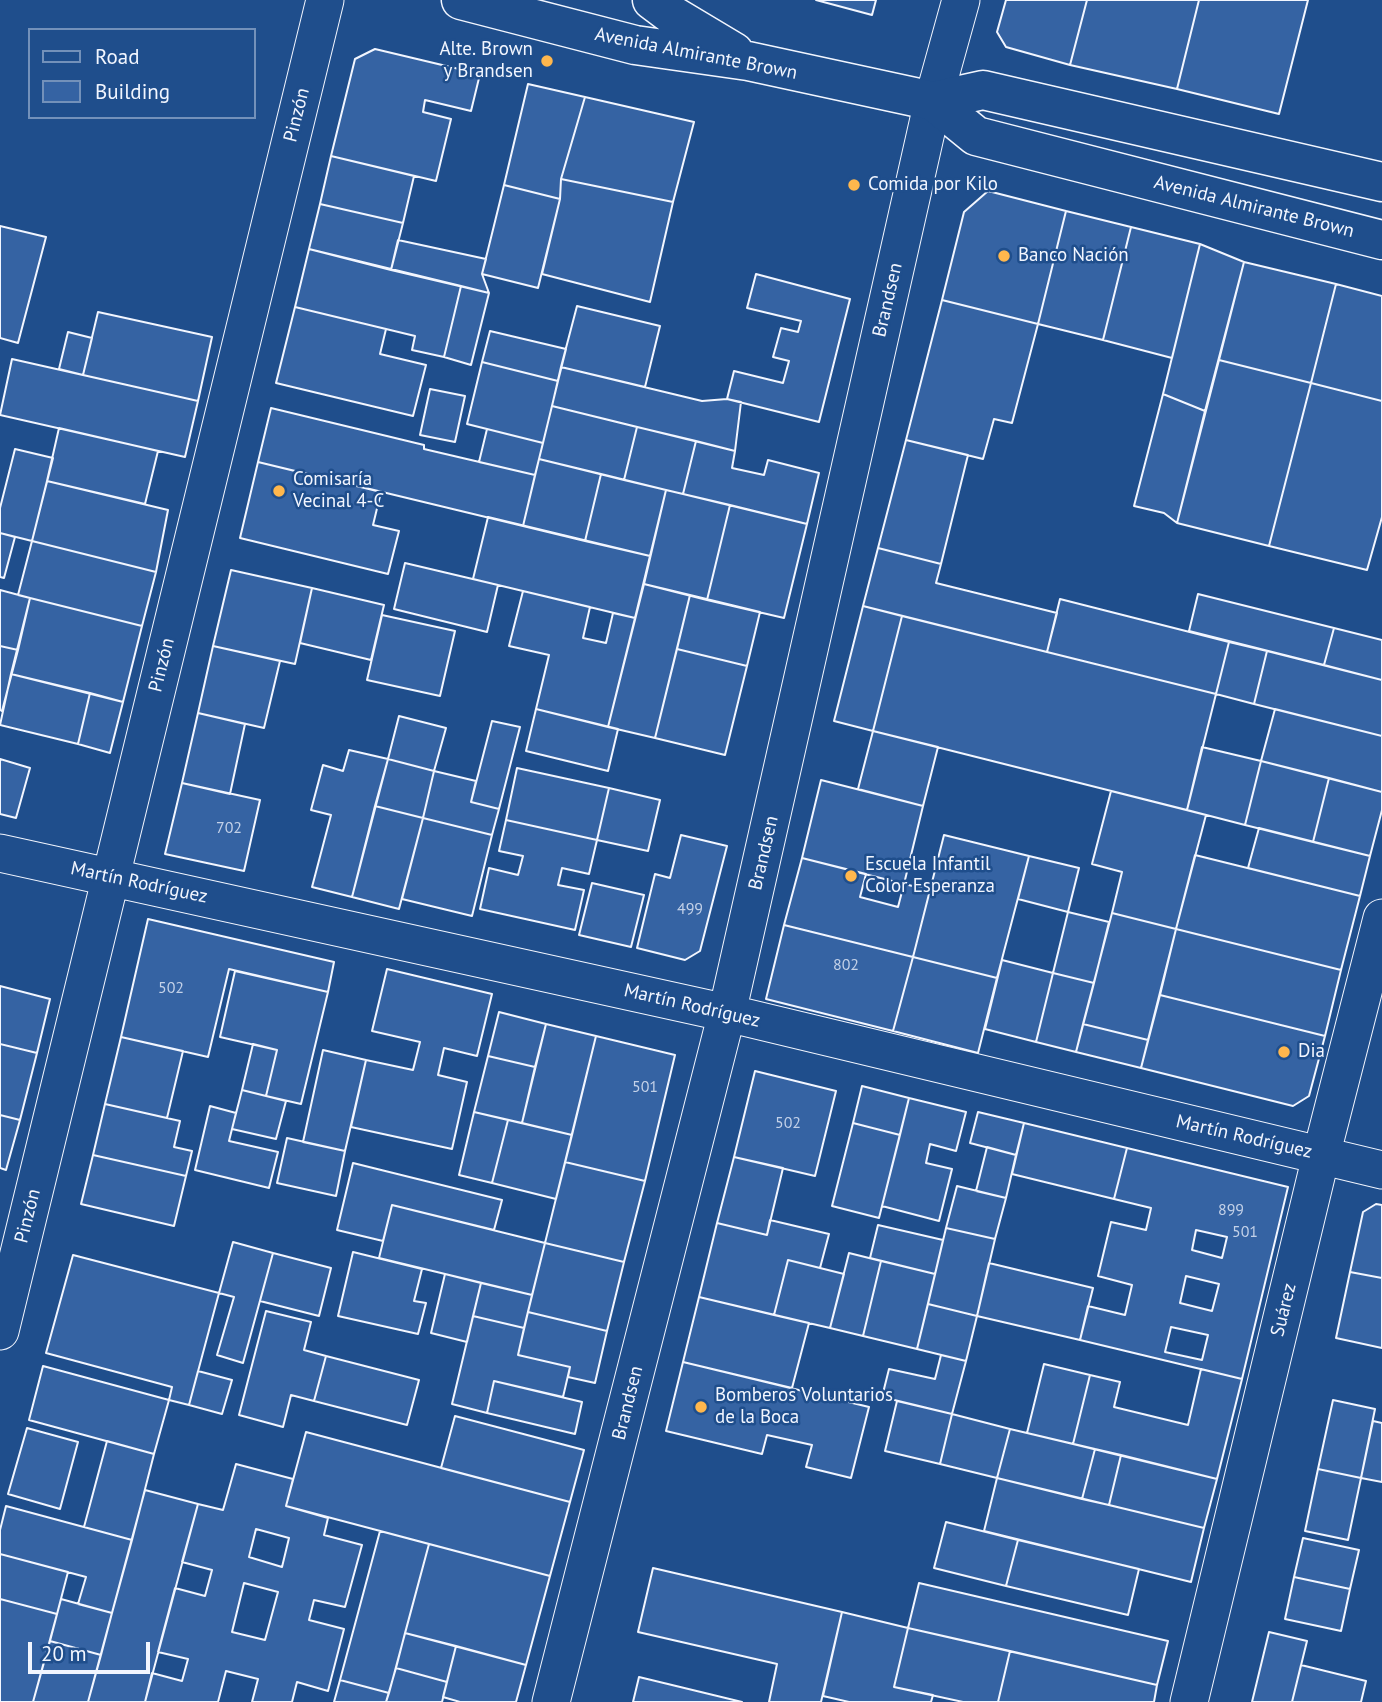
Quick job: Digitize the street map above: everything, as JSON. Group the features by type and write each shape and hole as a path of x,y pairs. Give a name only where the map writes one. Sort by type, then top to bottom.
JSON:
{"main road":[{"name":"Avenida Almirante Brown","path":"461,0 635,45 748,61 933,102 976,136 1382,240"},
{"path":"652,0 748,61"},
{"name":"Avenida Almirante Brown","path":"933,102 983,90 1382,182"}],"street":[{"name":"Pinzón","path":"0,1331 325,0"},
{"name":"Brandsen","path":"551,1702 727,1013 933,102 961,0"},
{"name":"Martín Rodríguez","path":"0,853 727,1013 1382,1170"},
{"name":"Suárez","path":"1189,1702 1321,1156 1382,918"}],"building":[{"path":"816,0 876,0 872,15"},
{"path":"1006,0 1087,0 1070,65 1006,47 997,32"},
{"path":"1087,0 1199,0 1177,89 1070,65"},
{"path":"1199,0 1308,0 1279,114 1177,89"},
{"path":"375,49 480,74 471,111 425,100 423,112 451,119 436,181 331,156 355,59"},
{"path":"528,84 585,97 561,179 560,199 504,185"},
{"path":"585,97 694,122 673,202 561,179"},
{"path":"331,156 414,176 403,223 320,204"},
{"path":"561,179 673,202 650,302 542,274 560,199"},
{"path":"504,185 560,199 538,288 482,274"},
{"name":"Banco Nación","path":"988,191 1066,211 1038,324 942,300 964,212"},
{"path":"320,204 403,223 391,270 309,249"},
{"path":"1066,211 1131,227 1103,340 1038,324"},
{"path":"0,226 46,237 18,343 0,338"},
{"path":"1131,227 1200,244 1172,358 1103,340"},
{"path":"398,240 486,259 482,274 489,293 391,270"},
{"path":"1200,244 1244,262 1205,411 1163,394"},
{"path":"309,249 461,286 444,357 412,350 415,336 295,307"},
{"path":"1244,262 1336,284 1311,383 1219,360"},
{"path":"756,274 850,299 819,422 727,399 734,371 783,383 789,361 773,357 781,328 798,332 801,321 747,308"},
{"path":"1336,284 1382,296 1382,401 1311,383"},
{"path":"461,286 489,293 471,365 444,357"},
{"path":"942,300 1038,324 1012,423 994,419 983,459 906,440"},
{"path":"577,306 660,326 645,387 561,367"},
{"path":"295,307 386,329 380,354 426,365 413,416 276,383"},
{"path":"98,312 212,337 198,401 83,375"},
{"path":"490,331 566,349 558,381 482,362"},
{"path":"68,332 92,338 83,375 59,369"},
{"path":"12,359 198,401 185,457 0,415"},
{"path":"1219,360 1311,383 1269,546 1177,523"},
{"path":"482,362 558,381 543,443 467,424"},
{"path":"561,367 702,401 727,399 741,402 735,451 552,406"},
{"path":"1311,383 1382,401 1382,517 1367,570 1269,546"},
{"path":"430,389 465,396 455,442 420,435"},
{"path":"1163,394 1205,411 1177,523 1164,513 1134,506"},
{"path":"552,406 637,427 624,480 539,459"},
{"path":"271,408 424,445 424,449 535,475 523,526 258,462"},
{"path":"637,427 696,441 683,494 624,480"},
{"path":"59,428 158,451 145,504 47,481"},
{"path":"487,429 543,443 535,475 479,462"},
{"path":"906,440 968,455 941,564 878,548"},
{"path":"696,441 735,451 732,468 764,475 768,460 819,473 807,524 683,494"},
{"path":"15,449 53,458 32,541 0,533 0,508"},
{"path":"539,459 601,474 585,541 523,526"},
{"path":"258,462 381,492 373,525 399,531 388,574 240,538"},
{"path":"601,474 666,490 650,556 585,541"},
{"path":"47,481 168,510 156,572 32,541"},
{"path":"666,490 730,505 707,600 644,584"},
{"path":"730,505 807,524 784,618 707,600"},
{"path":"488,517 650,556 635,618 473,579"},
{"path":"0,533 15,537 4,578 0,577"},
{"path":"32,541 156,572 142,626 18,595"},
{"path":"878,548 941,564 936,583 1057,613 1047,652 863,606"},
{"path":"405,563 498,585 487,632 394,609"},
{"path":"231,570 312,588 295,664 213,646"},
{"path":"644,584 690,595 655,738 608,727"},
{"path":"312,588 384,605 371,660 300,643"},
{"path":"0,590 30,598 18,650 0,646"},
{"path":"523,591 590,607 583,638 606,643 613,613 635,618 608,727 536,709 549,655 509,646"},
{"path":"1198,594 1334,628 1324,665 1189,631"},
{"path":"690,595 760,612 747,666 677,649"},
{"path":"30,598 142,626 123,702 11,674"},
{"path":"1060,599 1229,642 1216,694 1047,652"},
{"path":"863,606 902,616 873,731 834,721"},
{"path":"382,615 455,631 440,696 367,680"},
{"path":"902,616 1216,694 1187,810 873,731"},
{"path":"1334,628 1382,640 1382,680 1324,665"},
{"path":"1229,642 1267,651 1254,704 1216,694"},
{"path":"0,646 18,650 2,711 0,710"},
{"path":"213,646 280,661 264,728 198,713"},
{"path":"677,649 747,666 725,755 655,738"},
{"path":"1267,651 1382,680 1382,736 1254,704"},
{"path":"11,674 90,693 78,744 0,725"},
{"path":"90,693 123,702 110,753 78,744"},
{"path":"536,709 618,729 608,771 526,751"},
{"path":"1275,709 1382,736 1382,792 1261,761"},
{"path":"198,713 245,724 230,794 182,783"},
{"path":"399,716 446,728 434,771 388,759"},
{"path":"492,721 520,727 499,809 471,802"},
{"path":"873,731 938,747 923,806 858,789"},
{"path":"1202,747 1261,761 1245,825 1187,810"},
{"path":"349,750 388,759 352,897 312,887 331,815 311,810 323,765 343,771"},
{"path":"0,759 30,768 16,818 0,814"},
{"path":"388,759 434,771 423,818 375,806"},
{"path":"1261,761 1329,778 1313,842 1245,825"},
{"path":"517,768 609,788 597,840 506,820"},
{"path":"434,771 476,781 471,802 499,809 492,835 423,818"},
{"path":"1329,778 1382,792 1382,810 1370,856 1313,842"},
{"path":"821,780 923,806 904,884 802,858"},
{"path":"182,783 260,800 244,871 165,854"},
{"path":"609,788 660,800 648,851 597,840"},
{"path":"1111,791 1206,815 1176,929 1112,913 1122,872 1092,864"},
{"path":"375,806 423,818 399,909 352,897"},
{"path":"423,818 492,835 472,916 402,899"},
{"path":"506,820 597,840 589,874 562,868 558,885 584,890 575,930 480,909 489,868 518,875 523,856 499,851"},
{"path":"1259,828 1370,856 1360,896 1248,868"},
{"path":"681,835 727,846 700,951 685,960 637,948 655,874 670,878"},
{"path":"944,835 1029,856 997,978 913,957"},
{"path":"1195,855 1360,896 1341,970 1176,929"},
{"path":"1029,856 1079,868 1068,912 1018,899"},
{"path":"802,858 866,874 860,897 898,907 904,884 930,890 913,957 784,925"},
{"path":"592,883 644,895 631,947 579,935"},
{"path":"1068,912 1109,922 1094,983 1053,973"},
{"path":"1112,913 1176,929 1148,1040 1083,1024"},
{"path":"148,919 334,962 328,992 229,969 208,1057 121,1037"},
{"path":"784,925 913,957 893,1031 766,999"},
{"path":"1176,929 1341,970 1325,1036 1160,995"},
{"path":"913,957 997,978 978,1053 893,1031"},
{"path":"1002,960 1053,973 1036,1042 985,1029"},
{"path":"387,969 492,994 477,1056 444,1048 438,1075 467,1082 452,1149 351,1127 366,1060 413,1070 420,1042 372,1031"},
{"path":"235,971 328,992 301,1104 266,1096 277,1050 220,1037"},
{"path":"1053,973 1094,983 1076,1052 1036,1042"},
{"path":"0,986 50,999 37,1053 0,1044"},
{"path":"1160,995 1325,1036 1309,1096 1293,1106 1141,1068"},
{"path":"499,1012 546,1024 535,1067 488,1056"},
{"path":"546,1024 596,1036 572,1135 522,1123"},
{"path":"1083,1024 1148,1040 1141,1068 1076,1052"},
{"path":"596,1036 675,1055 645,1181 565,1162"},
{"path":"121,1037 183,1051 167,1118 105,1104"},
{"path":"0,1044 37,1053 20,1120 0,1115"},
{"path":"253,1044 277,1050 266,1096 242,1090"},
{"path":"323,1050 366,1060 345,1151 303,1142"},
{"path":"488,1056 535,1067 522,1123 474,1112"},
{"path":"755,1071 836,1091 815,1176 734,1157"},
{"path":"862,1086 909,1098 900,1135 853,1123"},
{"path":"242,1090 286,1101 276,1139 232,1129"},
{"path":"909,1098 966,1112 956,1151 930,1144 926,1163 952,1169 939,1221 882,1206"},
{"path":"105,1104 180,1121 174,1147 192,1151 186,1176 93,1155"},
{"path":"210,1106 236,1113 229,1141 278,1152 269,1188 195,1170"},
{"path":"474,1112 508,1120 492,1183 459,1175"},
{"path":"978,1112 1024,1123 1016,1155 970,1143"},
{"path":"0,1115 20,1120 6,1170 0,1168"},
{"path":"508,1120 572,1135 556,1199 492,1183"},
{"path":"853,1123 900,1135 879,1218 832,1206"},
{"path":"1024,1123 1127,1148 1114,1199 1012,1174"},
{"path":"287,1138 345,1151 336,1196 277,1183"},
{"path":"987,1147 1016,1155 1006,1198 976,1191"},
{"path":"1127,1148 1288,1187 1242,1379 1080,1340 1088,1306 1125,1315 1132,1285 1098,1276 1111,1222 1146,1230 1151,1208 1114,1199","holes":["1196,1230 1227,1237 1222,1258 1192,1250","1186,1276 1219,1284 1212,1311 1180,1303","1171,1327 1208,1335 1202,1360 1165,1352"]},
{"path":"93,1155 186,1176 174,1226 81,1204"},
{"path":"734,1157 783,1168 767,1235 717,1223"},
{"path":"565,1162 645,1181 624,1262 545,1243"},
{"path":"353,1163 502,1200 494,1230 392,1205 383,1241 337,1230"},
{"path":"957,1186 1006,1198 995,1239 946,1228"},
{"path":"1376,1204 1382,1205 1382,1278 1350,1272 1363,1212"},
{"path":"392,1205 545,1243 532,1295 379,1258"},
{"path":"770,1220 829,1234 820,1268 788,1260 774,1315 699,1297 717,1223 767,1235"},
{"path":"878,1225 943,1240 935,1274 870,1258"},
{"path":"946,1228 995,1239 977,1316 928,1304"},
{"path":"233,1242 273,1253 243,1363 217,1355 234,1297 219,1293"},
{"path":"545,1243 624,1262 607,1331 528,1312"},
{"path":"353,1252 422,1269 414,1301 426,1303 418,1334 338,1316"},
{"path":"273,1253 331,1268 319,1316 260,1301"},
{"path":"849,1253 881,1261 863,1336 830,1328"},
{"path":"73,1255 219,1293 189,1405 169,1400 172,1387 46,1353"},
{"path":"788,1260 844,1274 830,1328 774,1315"},
{"path":"881,1261 935,1274 917,1349 863,1336"},
{"path":"989,1263 1093,1288 1080,1340 977,1316"},
{"path":"1350,1272 1382,1278 1382,1348 1336,1338"},
{"path":"445,1274 481,1283 467,1342 431,1333"},
{"path":"481,1283 532,1295 524,1328 473,1316"},
{"path":"699,1297 809,1323 792,1388 683,1362"},
{"path":"928,1304 977,1316 966,1361 917,1349"},
{"path":"266,1311 311,1322 304,1350 326,1356 314,1401 291,1395 283,1427 239,1415"},
{"path":"528,1312 607,1331 595,1383 568,1377 570,1367 518,1355"},
{"path":"473,1316 524,1328 518,1355 570,1367 563,1397 494,1381 487,1413 452,1404"},
{"path":"941,1355 966,1361 952,1414 882,1397 889,1369 935,1379"},
{"path":"326,1356 419,1380 407,1425 314,1401"},
{"path":"683,1362 869,1407 851,1478 806,1467 812,1445 767,1435 762,1454 666,1431"},
{"path":"1044,1364 1090,1375 1073,1444 1027,1433"},
{"path":"43,1366 169,1400 154,1454 29,1420"},
{"path":"1201,1369 1242,1379 1217,1479 1073,1444 1090,1375 1120,1382 1114,1407 1188,1425"},
{"path":"198,1371 232,1380 222,1414 189,1405"},
{"path":"494,1381 582,1402 575,1434 487,1413"},
{"path":"1333,1400 1375,1409 1361,1478 1318,1469"},
{"path":"897,1401 952,1414 940,1464 885,1451"},
{"path":"952,1414 1010,1429 997,1478 940,1464"},
{"path":"455,1416 584,1450 570,1502 441,1468"},
{"path":"1373,1421 1382,1423 1382,1482 1361,1478"},
{"path":"27,1428 78,1442 60,1509 8,1494"},
{"path":"1010,1429 1095,1449 1082,1499 997,1478"},
{"path":"306,1432 570,1502 550,1576 286,1506"},
{"path":"107,1441 154,1454 132,1540 84,1527"},
{"path":"1095,1449 1121,1455 1109,1505 1082,1499"},
{"path":"1121,1455 1217,1479 1204,1528 1109,1505"},
{"path":"236,1464 293,1479 286,1506 328,1518 324,1535 362,1545 345,1607 314,1600 309,1620 344,1629 328,1691 297,1682 292,1702 252,1702 258,1679 226,1671 218,1702 145,1702 152,1673 182,1681 188,1659 158,1652 175,1588 205,1596 212,1570 182,1562 198,1504 223,1510","holes":["256,1529 289,1538 282,1567 249,1557","244,1583 278,1592 265,1640 232,1632"]},
{"path":"1318,1469 1361,1478 1348,1540 1305,1531"},
{"path":"997,1478 1204,1528 1191,1582 984,1531"},
{"path":"145,1490 198,1504 145,1702 88,1702"},
{"path":"6,1506 132,1540 112,1613 78,1604 86,1577 0,1554 0,1530"},
{"path":"946,1522 1018,1540 1006,1586 934,1568"},
{"path":"380,1531 429,1544 389,1693 340,1680"},
{"path":"1303,1538 1359,1550 1350,1589 1294,1577"},
{"path":"1018,1540 1139,1569 1128,1615 1006,1586"},
{"path":"429,1544 550,1576 526,1665 405,1633"},
{"path":"0,1554 68,1572 57,1614 0,1599"},
{"path":"653,1568 842,1612 821,1702 769,1702 777,1664 638,1632"},
{"path":"1294,1577 1350,1589 1341,1631 1285,1619"},
{"path":"919,1583 1168,1641 1157,1685 908,1628"},
{"path":"0,1599 57,1614 33,1702 0,1702"},
{"path":"61,1599 112,1613 101,1655 50,1641"},
{"path":"842,1612 908,1628 894,1687 933,1695 931,1702 849,1702 823,1696"},
{"path":"908,1628 1010,1651 998,1702 963,1702 894,1687"},
{"path":"1269,1632 1307,1641 1292,1702 1252,1702"},
{"path":"405,1633 456,1646 447,1682 396,1668"},
{"path":"50,1641 101,1655 88,1702 33,1702"},
{"path":"456,1646 526,1665 516,1702 460,1702 443,1697"},
{"path":"1010,1651 1157,1685 1154,1702 998,1702"},
{"path":"1301,1665 1366,1681 1361,1702 1292,1702"},
{"path":"396,1668 447,1682 442,1702 386,1702"},
{"path":"639,1677 742,1702 633,1702"},
{"path":"340,1680 389,1693 386,1702 334,1702"}],"place":[{"name":"Alte. Brown y Brandsen","path":"547,61"},
{"name":"Comida por Kilo","path":"854,185"},
{"name":"Banco Nación","path":"1004,256"},
{"name":"Comisaría Vecinal 4-C","path":"279,491"},
{"name":"Escuela Infantil Color Esperanza","path":"851,876"},
{"name":"Dia","path":"1284,1052"},
{"name":"Bomberos Voluntarios de la Boca","path":"701,1407"}]}
